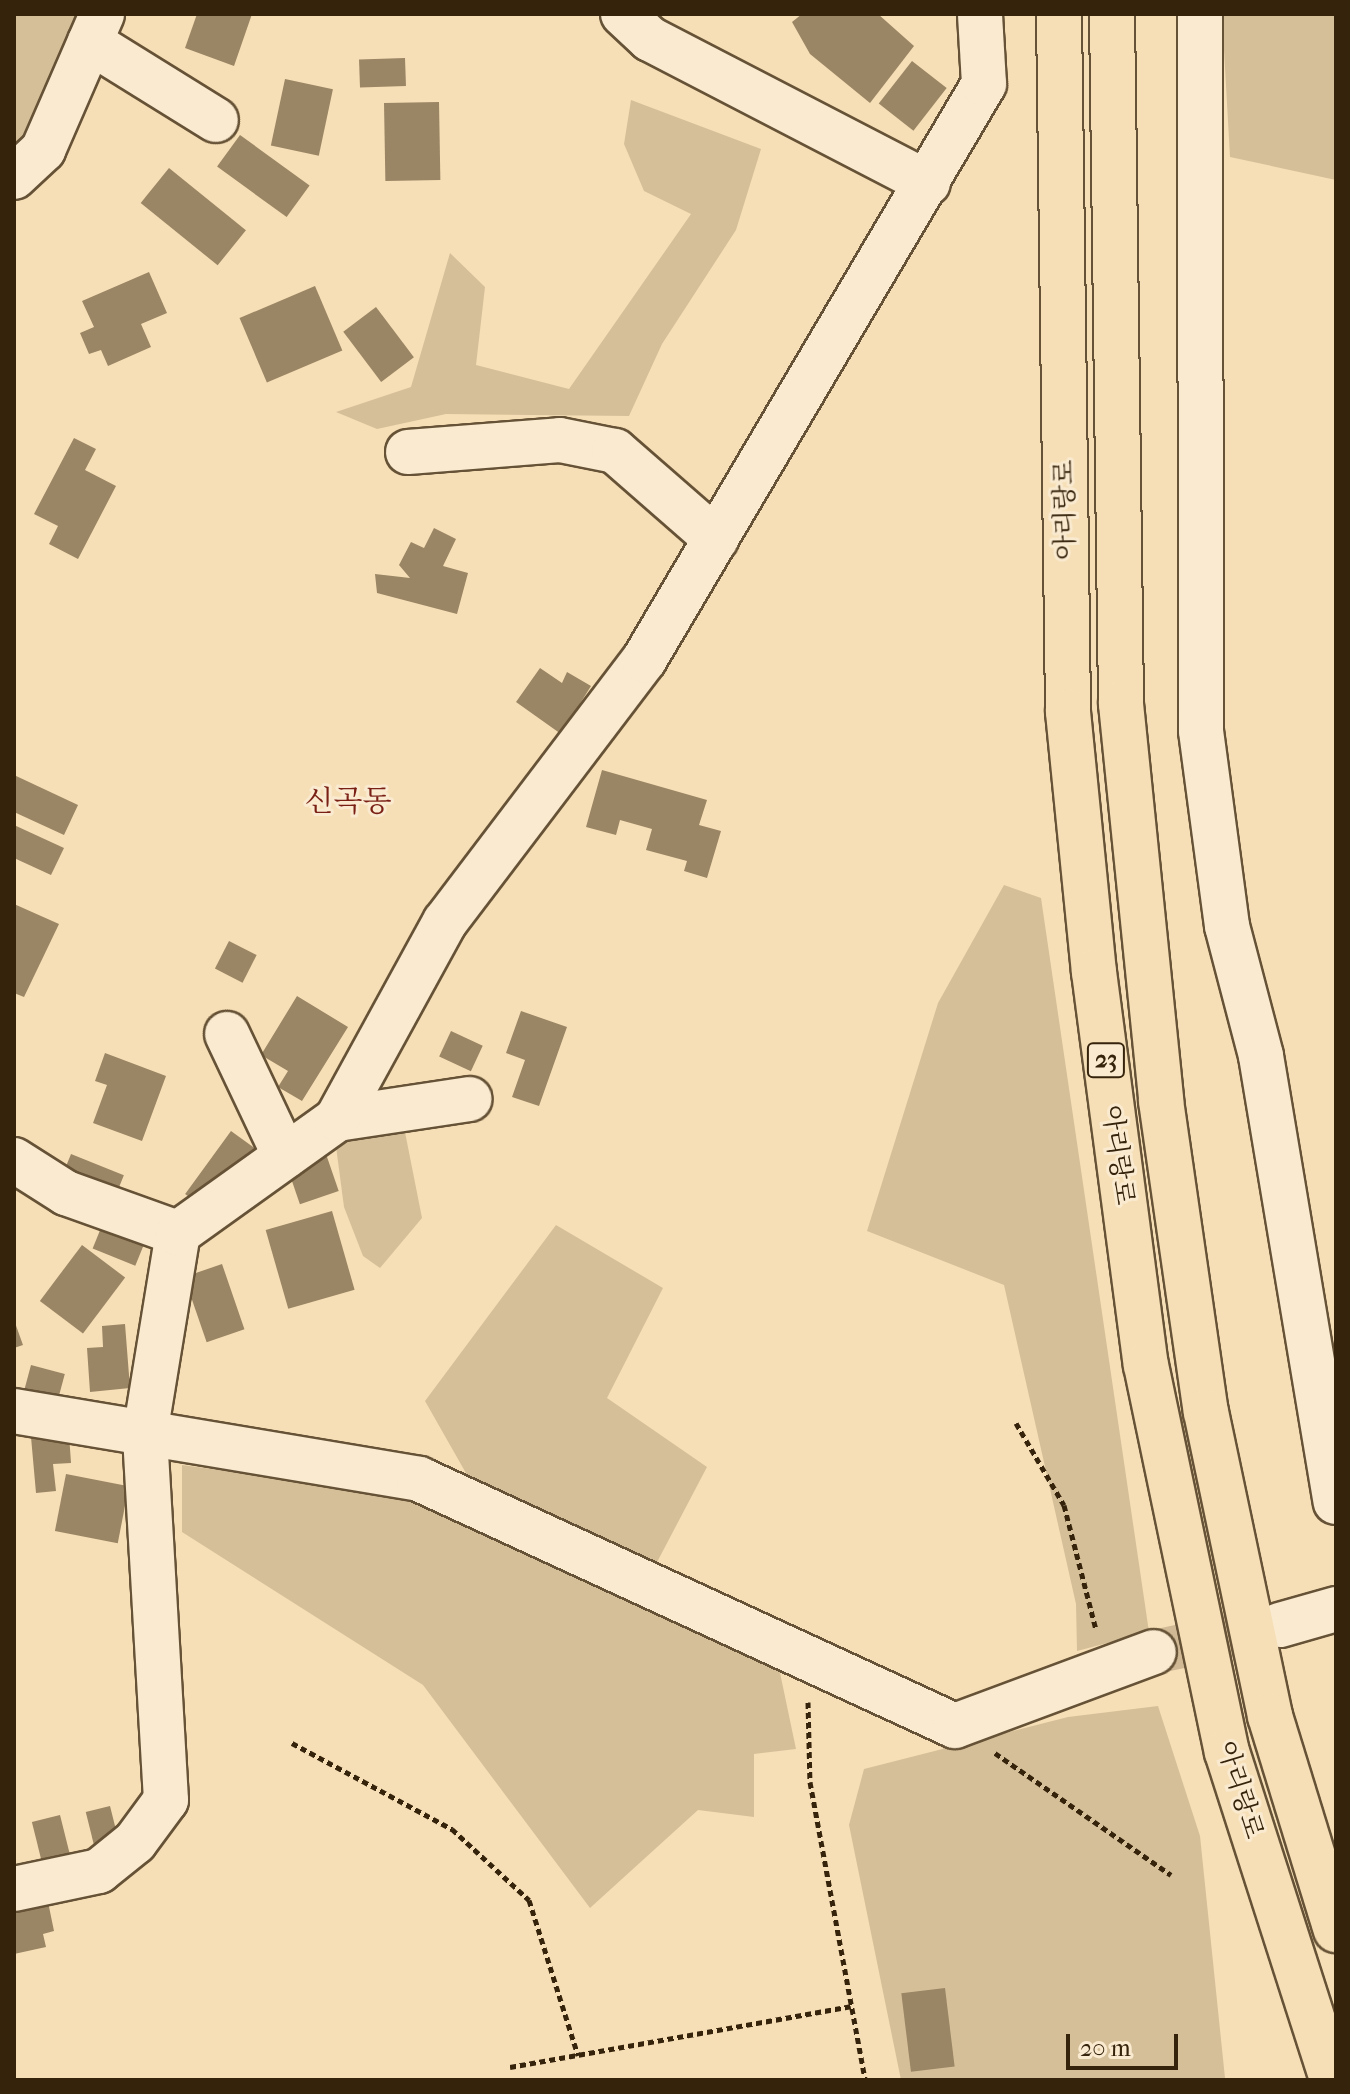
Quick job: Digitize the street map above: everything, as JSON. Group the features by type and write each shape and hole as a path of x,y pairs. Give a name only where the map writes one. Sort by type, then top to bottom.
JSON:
{"highway":[{"name":"아리랑로","path":"1059,14 1068,712 1107,1066 1146,1365 1227,1752 1332,2080"},
{"name":"아리랑로","path":"1112,14 1121,704 1161,1101 1206,1412 1270,1716 1336,1930"}],"street":[{"path":"623,14 650,39 928,183"},
{"path":"14,1889 99,1871 135,1842 166,1800 145,1434 178,1233 337,1119 445,922 644,660 984,84 980,14"},
{"path":"1200,14 1201,731 1227,926 1261,1056 1336,1502"},
{"path":"14,177 43,150 96,28 216,120"},
{"path":"408,452 560,440 615,451 716,539"},
{"path":"227,1034 285,1156"},
{"path":"337,1119 469,1099"},
{"path":"14,1160 56,1187 178,1233"},
{"path":"14,1200 56,1187"},
{"path":"14,1411 419,1479 808,1661 955,1726 1154,1652"},
{"path":"1280,1625 1336,1609"}],"path":[{"path":"1016,1423 1064,1505 1106,1670"},
{"path":"808,1661 810,1782 865,2080"},
{"path":"955,1726 1171,1875"},
{"path":"292,1743 452,1829 529,1900 578,2055"},
{"path":"510,2067 851,2006"}],"shaded area":[{"path":"14,14 81,14 38,126 14,149"},
{"path":"1222,14 1336,14 1336,180 1230,157"},
{"path":"631,100 761,149 736,230 662,344 629,416 446,414 377,429 336,412 411,387 450,253 485,287 476,365 569,389 691,214 644,191 624,144"},
{"path":"1004,885 1041,898 1149,1632 1077,1651 1076,1604 1004,1285 867,1231 938,1003"},
{"path":"404,1127 422,1218 380,1268 363,1256 344,1207 335,1139"},
{"path":"556,1225 663,1288 607,1398 707,1467 655,1566 475,1489 425,1401"},
{"path":"182,1465 416,1497 779,1668 796,1749 754,1754 754,1817 698,1810 590,1908 423,1685 182,1532"},
{"path":"1158,1706 1200,1836 1225,2078 901,2080 849,1825 864,1769 1068,1717"}],"building":[{"path":"197,14 252,14 234,66 185,48"},
{"path":"802,14 878,14 914,46 870,103 810,54 792,22"},
{"path":"405,58 406,86 360,88 359,60"},
{"path":"912,61 947,88 913,131 879,104"},
{"path":"285,79 333,89 319,156 271,146"},
{"path":"439,102 440,180 385,181 384,103"},
{"path":"240,135 310,186 287,217 217,167"},
{"path":"169,168 246,230 218,265 141,203"},
{"path":"149,272 167,313 141,324 151,347 108,366 101,350 89,354 80,333 94,327 82,301"},
{"path":"315,286 342,350 267,382 240,318"},
{"path":"376,307 414,357 381,382 343,332"},
{"path":"74,438 96,449 85,470 116,486 78,559 49,544 58,526 34,514"},
{"path":"434,528 456,539 443,566 468,573 457,614 377,593 375,574 410,578 399,565 411,542 424,548"},
{"path":"540,668 562,683 567,672 591,686 561,734 516,702"},
{"path":"602,770 707,800 699,825 721,831 707,878 684,871 687,861 646,850 652,829 620,820 616,835 586,827"},
{"path":"14,775 78,805 64,835 14,812"},
{"path":"14,825 64,848 51,875 14,858"},
{"path":"14,904 59,924 24,997 14,993"},
{"path":"229,941 257,955 243,983 215,969"},
{"path":"297,996 348,1027 302,1101 278,1087 288,1071 261,1055"},
{"path":"521,1011 567,1027 539,1106 512,1097 525,1060 506,1053"},
{"path":"451,1031 483,1046 471,1071 439,1056"},
{"path":"105,1053 166,1076 142,1141 93,1123 107,1085 95,1081"},
{"path":"231,1131 254,1148 209,1211 185,1194"},
{"path":"71,1154 124,1175 114,1199 61,1178"},
{"path":"326,1154 339,1191 300,1204 287,1167"},
{"path":"332,1211 355,1290 288,1309 266,1230"},
{"path":"105,1218 148,1235 135,1266 93,1249"},
{"path":"82,1245 125,1277 83,1333 40,1301"},
{"path":"222,1264 244,1329 207,1342 184,1277"},
{"path":"14,1320 23,1345 14,1348"},
{"path":"125,1324 130,1388 90,1392 87,1348 103,1347 102,1326"},
{"path":"31,1365 65,1374 57,1403 23,1394"},
{"path":"69,1434 71,1463 53,1464 56,1491 36,1493 31,1437"},
{"path":"66,1474 129,1486 118,1543 55,1531"},
{"path":"110,1806 118,1839 94,1845 86,1812"},
{"path":"60,1815 72,1863 44,1870 32,1822"},
{"path":"47,1897 54,1931 43,1934 46,1947 14,1954 14,1904"},
{"path":"945,1988 955,2066 911,2072 901,1993"}],"tunnel":[{"path":"1154,1652 1280,1625"}],"district":[{"name":"신곡동","path":"348,802"}]}
